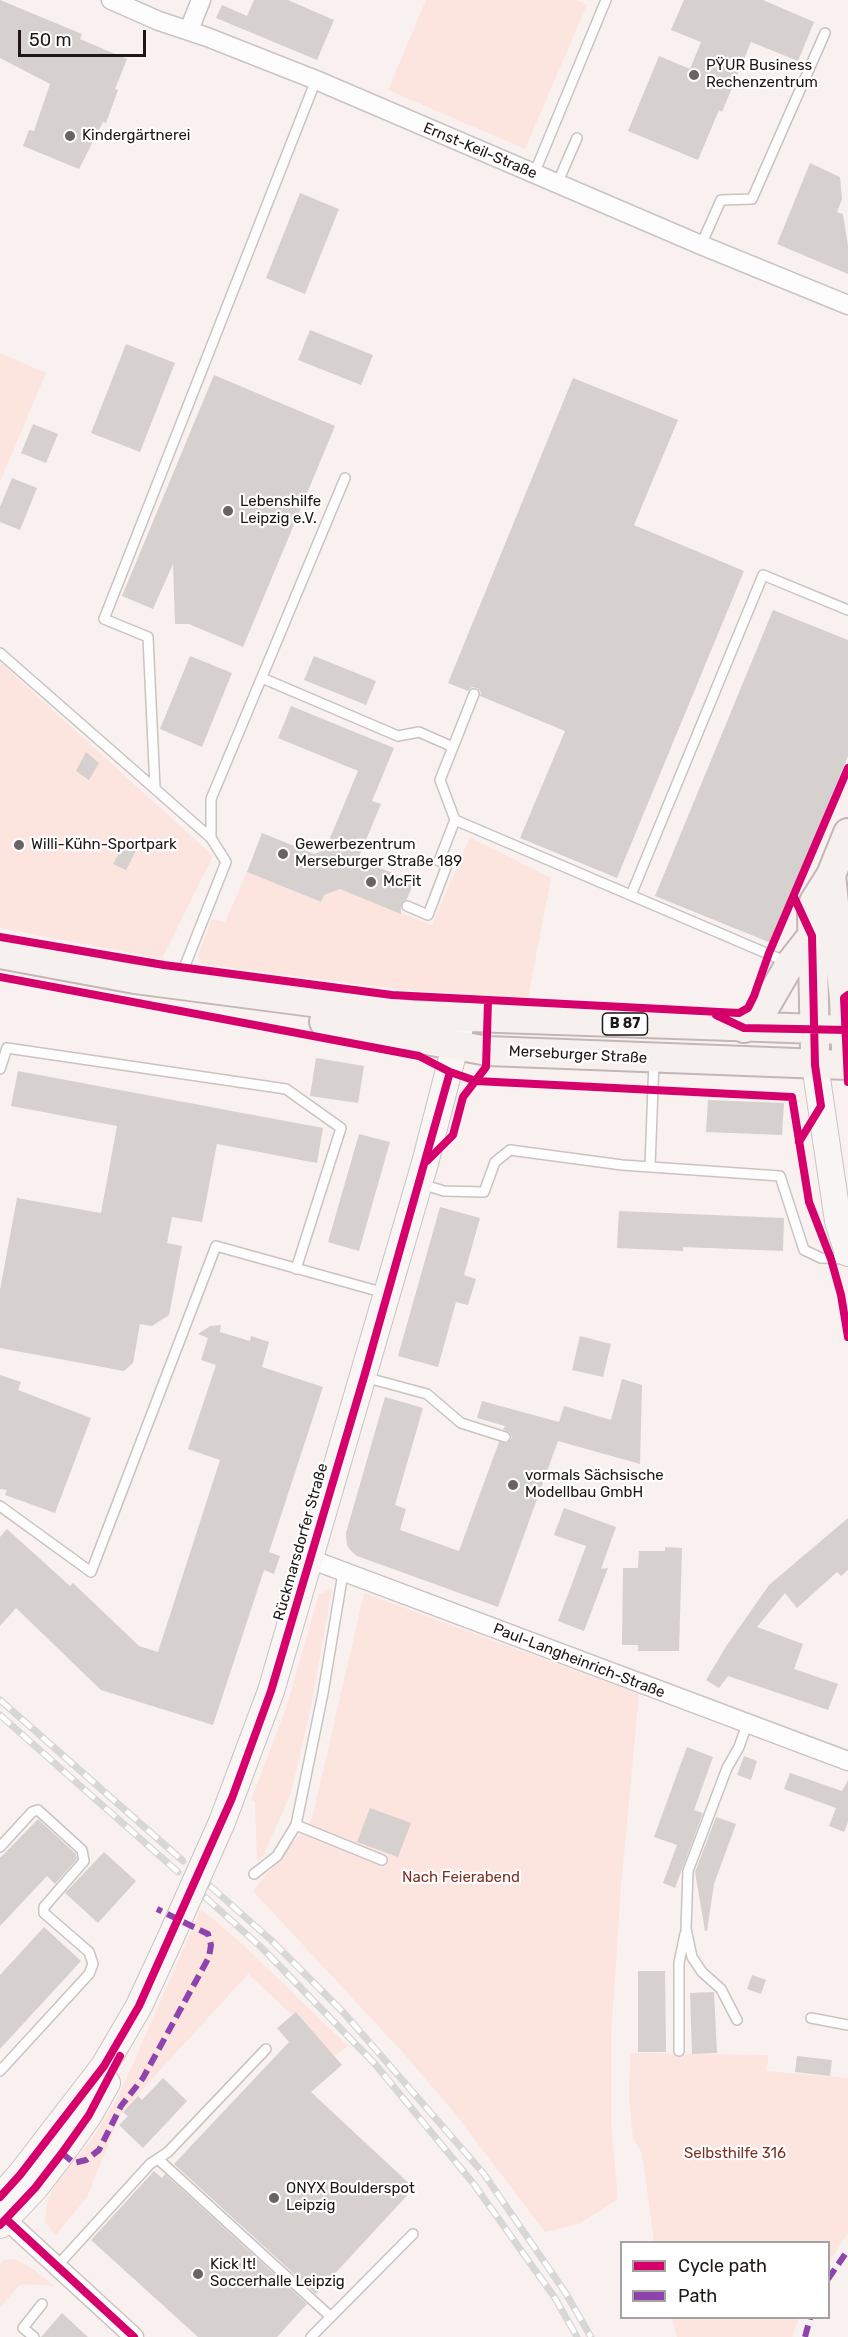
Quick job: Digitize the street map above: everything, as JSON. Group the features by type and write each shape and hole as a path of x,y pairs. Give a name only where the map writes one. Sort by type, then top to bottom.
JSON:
{"main road":[{"name":"B 87","path":"812,936 814,902 831,874 848,833"},
{"name":"B 87","path":"831,874 847,1030 847,1071"},
{"path":"744,1028 769,1002 790,964 812,936"},
{"path":"812,936 816,1065 838,1221 848,1252"},
{"name":"Merseburger Straße","path":"0,954 135,980 222,1003 488,1051 816,1065 847,1071"},
{"name":"Merseburger Straße","path":"135,980 181,984 389,1013 462,1018 847,1030"},
{"name":"Rückmarsdorfer Straße","path":"1,2214 20,2175 104,2066 139,2006 222,1822 271,1691 419,1184 462,1018"}],"street":[{"name":"Ernst-Keil-Straße","path":"111,0 159,21 189,30 316,80 701,245 848,305"},
{"path":"189,30 201,0"},
{"name":"Paul-Langheinrich-Straße","path":"310,1559 848,1761"},
{"path":"1,2214 134,2337"}],"lane":[{"path":"534,174 606,0"},
{"path":"701,245 721,200 752,199 825,33"},
{"path":"155,789 148,637 104,619 316,80"},
{"path":"557,183 577,138"},
{"path":"211,838 212,799 345,477"},
{"path":"631,895 764,575 848,610"},
{"path":"0,653 211,838 226,862 184,968 181,984"},
{"path":"262,678 398,736 419,732 453,747"},
{"path":"407,906 428,915 447,865 439,861 455,820 440,780 474,694"},
{"path":"455,820 790,964"},
{"path":"0,1069 7,1048 286,1089 341,1128 296,1269"},
{"path":"650,1166 654,1058"},
{"path":"419,1184 444,1191 484,1192 495,1161 510,1150 650,1166 780,1176 804,1250 821,1258 848,1259"},
{"path":"0,1506 91,1572 216,1246 387,1294"},
{"path":"363,1377 427,1394 460,1423 505,1437"},
{"path":"254,1874 277,1856 296,1825 323,1693 343,1573"},
{"path":"679,2051 679,1963 686,1929 688,1871 727,1768 739,1747 747,1724"},
{"path":"0,1847 32,1812 38,1810 82,1850 84,1861 44,1907 44,1913 89,1952 93,1964 89,1974 0,2071"},
{"path":"296,1825 382,1860"},
{"path":"686,1929 692,1957 702,1972 721,1989 736,2020"},
{"path":"811,2018 848,2025"},
{"path":"57,2266 150,2164 168,2152 267,2049"},
{"path":"158,2159 331,2317"},
{"path":"311,2337 413,2234"},
{"path":"34,2337 23,2328 42,2304"}],"green space":[{"path":"426,0 576,0 587,5 525,149 388,90"},
{"path":"0,353 46,373 0,482"},
{"path":"0,662 213,856 162,959 0,928"},
{"path":"470,837 551,878 528,998 405,990 201,964 198,955 212,919 225,922 247,872 320,902 324,894 339,889 432,925"},
{"path":"332,1589 311,1707 291,1793 264,1854 257,1863 255,1802 251,1800 286,1708 319,1594"},
{"name":"Nach Feierabend","path":"364,1593 639,1694 621,1887 611,2037 611,2122 618,2199 579,2224 545,2232 453,2111 405,2055 253,1891 312,1819"},
{"path":"201,1909 238,1940 348,2046 334,2056 297,2012 292,2015 248,1974 121,2113 87,2197 56,2235 45,2222 48,2199 57,2182 90,2142 119,2095"},
{"name":"Selbsthilfe 316","path":"630,2053 769,2055 766,2071 848,2078 848,2233 830,2260 830,2241 654,2241 642,2153 633,2139 629,2099"},
{"path":"15,2259 33,2269 54,2286 21,2284 0,2307 0,2265 4,2260"},
{"path":"672,2319 799,2319 792,2337 677,2337"}],"building":[{"path":"0,0 82,34 80,39 127,59 115,89 118,90 106,123 103,122 79,169 23,146 29,130 34,131 50,84 0,58"},
{"path":"254,0 288,0 334,20 317,60 216,18 222,5 247,16"},
{"name":"PŸUR Business Rechenzentrum","path":"684,0 763,0 814,22 798,61 751,42 722,112 719,110 698,160 628,131 659,56 690,69 701,42 671,30"},
{"path":"810,163 840,177 842,199 837,212 843,214 848,246 848,274 777,244"},
{"path":"300,193 339,209 305,294 266,278"},
{"path":"310,330 373,355 361,385 298,360"},
{"path":"126,344 175,363 140,452 91,433"},
{"name":"Lebenshilfe Leipzig e.V.","path":"214,375 335,426 243,647 189,624 175,624 173,564 153,609 122,596"},
{"path":"573,378 678,420 634,525 744,571 617,878 520,838 565,731 480,696 481,692 477,688 472,687 468,691 448,683"},
{"path":"33,424 58,434 46,463 21,453"},
{"path":"12,478 37,488 20,530 0,522 0,507"},
{"path":"773,610 848,640 848,756 771,943 655,896"},
{"path":"190,656 232,673 202,747 160,729"},
{"path":"314,656 376,681 366,705 304,680"},
{"name":"Gewerbezentrum Merseburger Straße 189","path":"291,706 394,748 372,801 381,804 358,859 414,882 407,899 401,904 401,914 340,889 324,895 321,902 247,872 262,833 314,854 325,850 358,771 278,738"},
{"path":"86,752 99,763 89,780 76,771"},
{"path":"127,839 139,845 126,870 113,864"},
{"path":"316,1058 364,1066 358,1103 310,1096"},
{"path":"18,1071 323,1128 317,1163 217,1144 202,1222 172,1217 167,1243 182,1246 169,1315 152,1326 140,1324 133,1363 124,1371 0,1348 0,1290 17,1198 101,1213 117,1126 11,1106"},
{"path":"708,1100 784,1103 782,1135 706,1132"},
{"path":"359,1134 390,1142 359,1251 328,1242"},
{"path":"440,1207 480,1218 464,1275 476,1279 468,1305 456,1302 438,1367 398,1356"},
{"path":"619,1211 784,1218 783,1251 683,1247 683,1251 617,1248"},
{"path":"221,1325 220,1332 250,1341 251,1336 269,1342 262,1367 323,1387 269,1552 280,1556 274,1574 264,1570 213,1725 101,1690 16,1608 0,1626 0,1537 7,1529 70,1586 73,1583 139,1646 158,1652 220,1460 188,1449 216,1365 201,1360 208,1338 198,1334 210,1326"},
{"path":"580,1336 611,1344 603,1377 572,1370"},
{"path":"0,1375 21,1382 18,1390 91,1418 55,1513 5,1495 7,1490 0,1489"},
{"name":"vormals Sächsische Modellbau GmbH","path":"622,1379 642,1385 640,1464 558,1441 498,1607 357,1556 347,1545 346,1533 385,1397 423,1408 395,1505 406,1509 400,1530 459,1551 499,1442 507,1443 512,1438 510,1433 503,1429 505,1426 477,1418 482,1401 559,1422 564,1406 611,1420"},
{"path":"564,1508 616,1527 601,1569 608,1568 584,1631 558,1621 586,1546 554,1535"},
{"path":"848,1518 848,1570 841,1576 837,1572 797,1608 785,1593 757,1627 803,1644 794,1669 838,1684 828,1710 728,1676 719,1688 706,1680 727,1645 769,1585"},
{"path":"665,1547 682,1548 679,1651 638,1651 638,1645 622,1645 623,1568 638,1568 639,1551 665,1551"},
{"path":"687,1747 713,1757 694,1810 703,1813 675,1888 663,1883 677,1845 654,1837"},
{"path":"744,1756 757,1761 751,1780 737,1775"},
{"path":"790,1773 842,1791 848,1780 848,1822 844,1832 829,1826 836,1808 784,1789"},
{"path":"370,1808 411,1823 398,1857 357,1842"},
{"path":"716,1817 736,1824 714,1884 707,1931 705,1931 695,1872"},
{"path":"38,1819 76,1854 77,1859 55,1884 47,1876 0,1926 0,1858"},
{"path":"104,1852 136,1881 98,1923 65,1893"},
{"path":"44,1927 81,1961 0,2049 0,1975"},
{"path":"638,1971 665,1971 666,2052 638,2052"},
{"path":"752,1975 766,1980 761,1994 747,1989"},
{"path":"714,1992 717,2053 692,2054 690,1993"},
{"path":"296,2012 342,2065 311,2092 414,2188 316,2294 174,2164 289,2042 277,2028"},
{"path":"797,2056 832,2060 830,2076 795,2072"},
{"path":"163,2078 187,2101 143,2148 119,2125 128,2116 123,2112 138,2096 142,2100"},
{"name":"Kick It! Soccerhalle Leipzig","path":"154,2171 162,2178 165,2174 307,2304 277,2337 198,2337 91,2240"},
{"path":"62,2313 88,2337 41,2337"}],"railway":[{"path":"0,1700 183,1861"},
{"path":"0,1715 178,1872"},
{"path":"210,1886 271,1940 343,2012 484,2174 565,2292 591,2337"},
{"path":"205,1897 263,1949 375,2064 473,2183 555,2298 577,2337"}],"marked path":[{"path":"62,2153 74,2163 86,2160 99,2150 121,2106 143,2078 209,1957 211,1945 208,1934 157,1909"},
{"path":"830,2276 848,2250"},
{"path":"805,2337 810,2319"}],"cycle path":[{"path":"0,937 164,965 392,995 739,1013 748,1008 754,996 769,953 848,768"},
{"path":"794,897 812,936 815,1065 821,1106 799,1142"},
{"path":"0,977 419,1056 450,1072 476,1081 792,1097 809,1202 831,1259 841,1295 848,1337"},
{"path":"848,995 844,998 848,1082"},
{"path":"427,1161 453,1135 463,1097 486,1067 488,1001"},
{"path":"716,1015 744,1028 848,1030"},
{"path":"0,2197 20,2175 104,2066 139,2006 232,1798 271,1691 364,1377 450,1072"},
{"path":"0,2225 35,2188 89,2115 120,2056"},
{"path":"6,2219 134,2337"}],"place":[{"name":"PŸUR Business Rechenzentrum","path":"694,75"},
{"name":"Kindergärtnerei","path":"70,136"},
{"name":"Lebenshilfe Leipzig e.V.","path":"228,511"},
{"name":"Willi-Kühn-Sportpark","path":"19,845"},
{"name":"Gewerbezentrum Merseburger Straße 189","path":"283,854"},
{"name":"McFit","path":"371,882"},
{"name":"vormals Sächsische Modellbau GmbH","path":"513,1485"},
{"name":"ONYX Boulderspot Leipzig","path":"274,2198"},
{"name":"Kick It! Soccerhalle Leipzig","path":"198,2274"}]}
